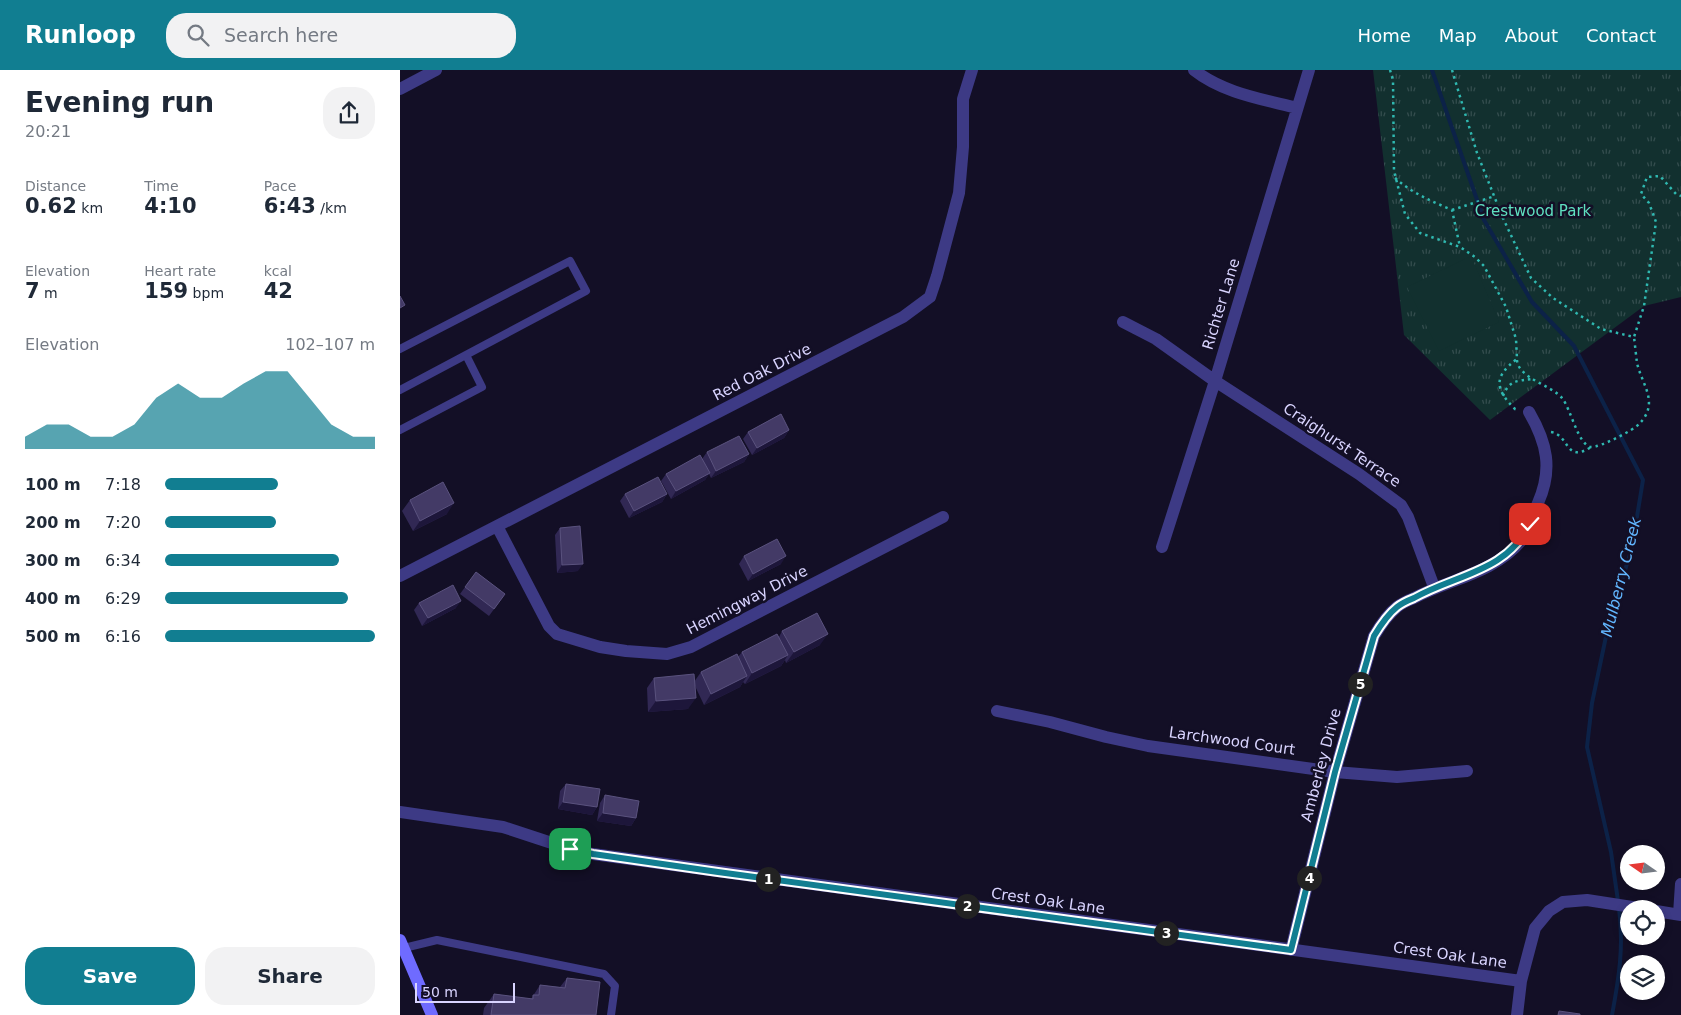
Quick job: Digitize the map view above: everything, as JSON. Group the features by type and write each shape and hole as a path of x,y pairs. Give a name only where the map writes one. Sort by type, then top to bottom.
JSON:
{"street":[{"path":"400,88 436,70"},
{"name":"Red Oak Drive","path":"400,576 903,317 930,297 959,193 963,147 964,99 972,70"},
{"path":"1194,70 1207,80 1228,89 1297,108"},
{"name":"Richter Lane","path":"1162,547 1215,382 1308,70"},
{"name":"Craighurst Terrace","path":"1123,322 1156,339 1215,382 1359,474 1401,505 1408,517 1434,587"},
{"name":"Amberley Drive","path":"1291,950 1335,772 1374,636 1384,620 1398,606 1434,587 1485,569 1510,551 1522,539 1545,487 1546,450 1540,430 1529,412"},
{"name":"Hemingway Drive","path":"497,526 549,626 557,634 600,647 633,652 667,654 691,647 943,518"},
{"name":"Larchwood Court","path":"997,712 1050,722 1148,746 1335,772 1397,777 1467,771"},
{"name":"Crest Oak Lane","path":"400,812 503,827 570,849 593,854 1521,981 1535,928 1549,911 1563,902 1587,900 1620,905"},
{"path":"1665,912 1680,914 1681,884"},
{"path":"402,944 432,1015"},
{"path":"1517,1015 1521,981"}],"lane":[{"path":"400,348 570,261 586,292 400,390"},
{"path":"400,430 482,387 466,355"},
{"path":"402,944 436,940 604,974 615,986 611,1015"}],"path":[{"path":"1390,70 1393,80 1395,178 1405,214 1420,233 1460,247 1484,266 1506,307 1516,339 1518,365 1524,373 1559,394 1566,402 1581,439 1591,447"},
{"path":"1452,70 1477,154 1531,278 1553,298 1601,329 1634,337"},
{"path":"1540,430 1557,433 1562,436 1566,445 1575,452 1580,453 1630,431 1645,416 1650,401 1638,364 1634,337 1644,306 1656,222 1649,203 1641,194 1643,184 1647,177 1660,176 1676,194 1681,196"},
{"path":"1395,178 1425,199 1452,210 1495,196"},
{"path":"1452,210 1460,247"},
{"path":"1517,359 1504,372 1499,384 1503,396 1515,409 1529,412"},
{"path":"1503,396 1507,386 1512,383 1535,379"}],"green space":[{"name":"Crestwood Park","path":"1373,70 1681,70 1681,297 1644,306 1490,420 1404,335"},
{"path":"1471,256 1499,322 1439,351 1407,287"}],"building":[{"path":"400,296 405,305 400,308"},
{"path":"781,414 789,430 757,448 748,432"},
{"path":"739,436 749,454 716,471 707,452"},
{"path":"700,455 710,473 676,491 666,474"},
{"path":"658,477 667,494 634,511 625,494"},
{"path":"443,482 454,503 420,521 410,500"},
{"path":"580,526 583,564 562,565 560,528"},
{"path":"777,539 786,556 753,574 744,556"},
{"path":"476,572 505,594 494,609 465,587"},
{"path":"453,585 461,601 428,618 419,603"},
{"path":"817,613 828,634 794,652 782,631"},
{"path":"777,634 788,655 752,673 742,652"},
{"path":"737,654 747,676 711,694 701,672"},
{"path":"694,674 696,698 656,701 654,678"},
{"path":"566,784 600,789 597,807 563,802"},
{"path":"605,795 639,801 636,818 603,813"},
{"path":"567,978 600,982 596,1015 491,1015 494,994 533,999 533,995 539,995 540,985 565,988"},
{"path":"1559,1011 1580,1014 1580,1015 1558,1015"}],"waterway":[{"name":"Mulberry Creek","path":"1432,70 1484,220 1532,302 1574,346 1643,480 1632,547 1608,627 1592,703 1587,747 1611,852 1618,901"},
{"name":"Mulberry Creek","path":"1612,1015 1620,962 1619,908"}],"route":[{"path":"570,849 718,872 1291,950 1335,772 1374,636 1384,620 1398,606 1434,587 1485,569 1510,551 1522,539 1530,524"}]}
